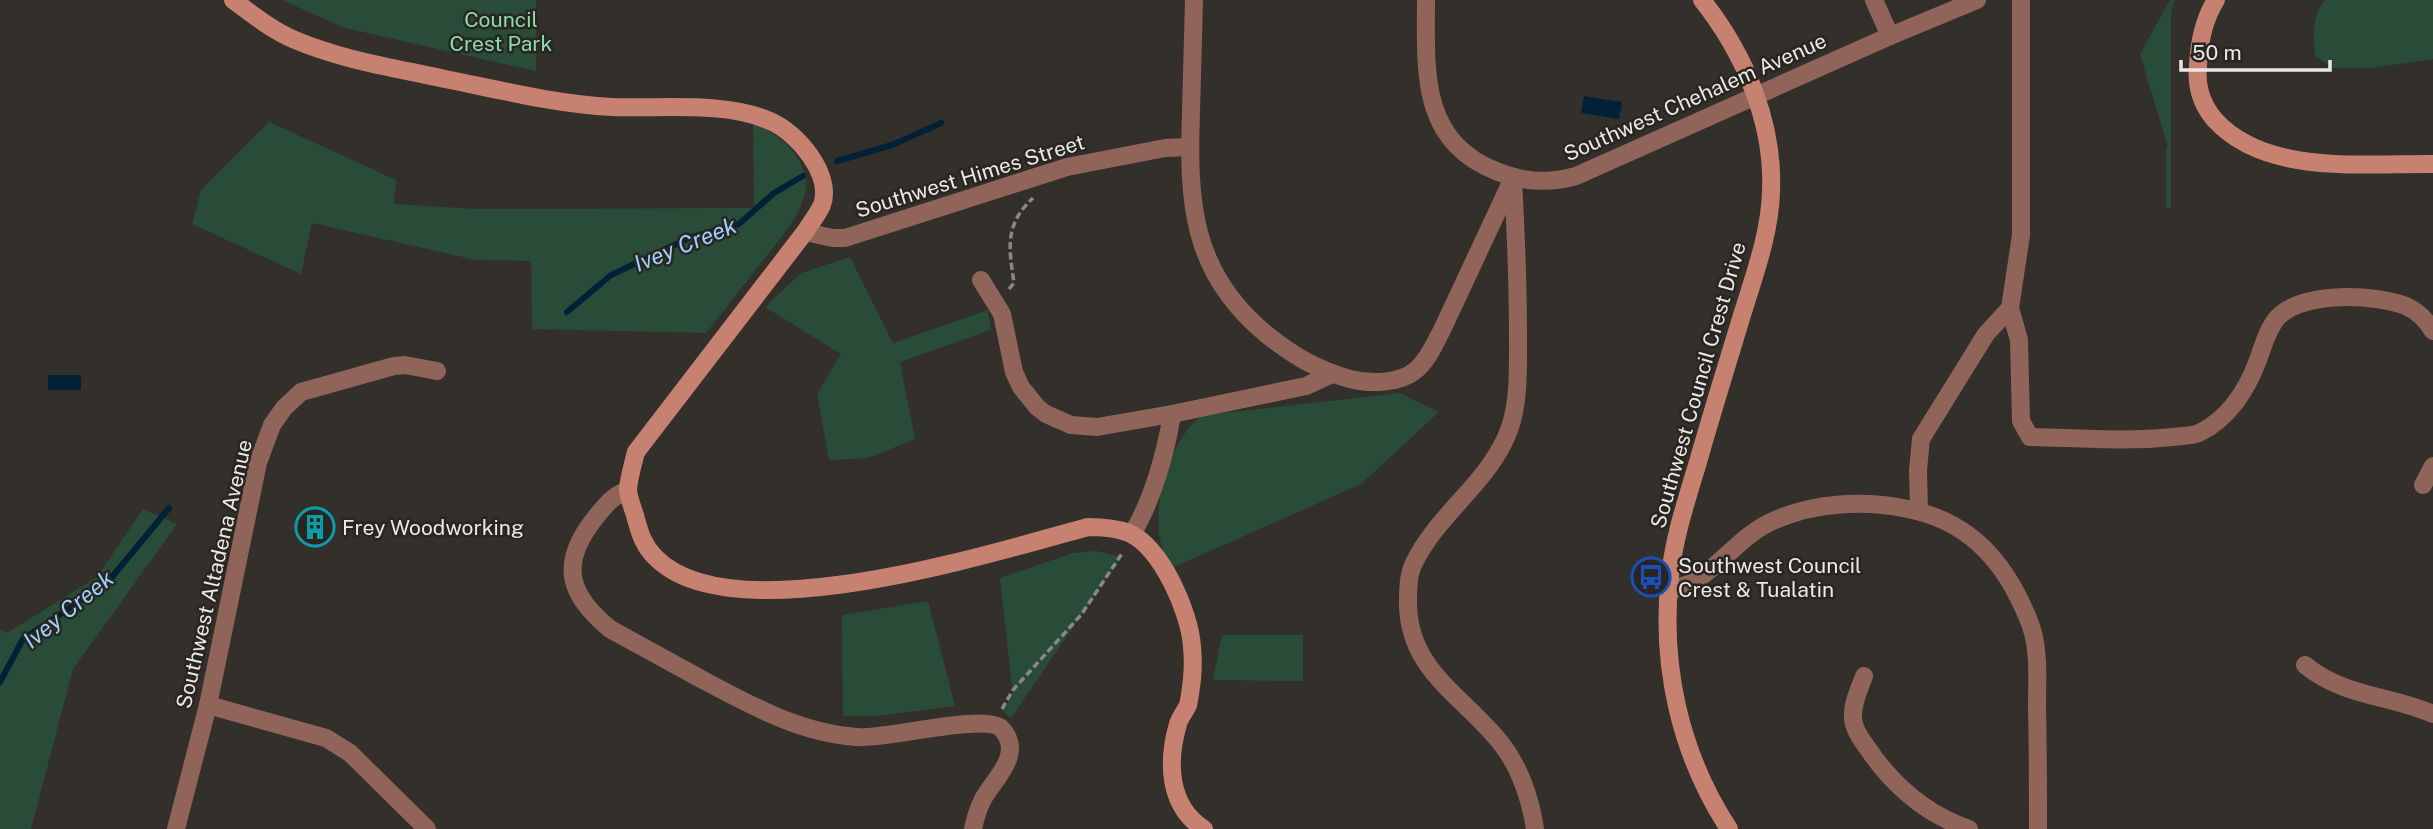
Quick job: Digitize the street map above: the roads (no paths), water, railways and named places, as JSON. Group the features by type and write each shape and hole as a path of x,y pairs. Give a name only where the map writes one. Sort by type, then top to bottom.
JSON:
{"street":[{"path":"233,0 262,23 297,40 366,62 546,100 610,107 736,110 772,121 797,140 819,169 824,187 822,205 805,232 635,452 628,490 642,539 656,558 675,571 709,585 754,590 806,588 886,579 1087,527 1110,527 1132,534 1162,565 1175,588 1192,645 1192,681 1188,705 1179,723 1171,761 1171,778 1183,810 1192,821 1204,829"},
{"path":"1195,0 1190,180 1200,240 1211,267 1238,307 1259,328 1303,361 1332,374 1357,381 1383,382 1416,370 1442,330 1513,178"},
{"name":"Southwest Chehalem Avenue","path":"1426,0 1427,79 1440,123 1459,149 1481,165 1531,182 1576,176 1977,0"},
{"name":"Southwest Council Crest Drive","path":"1702,0 1737,51 1756,96 1770,156 1770,209 1761,251 1678,530 1668,592 1667,646 1678,712 1698,771 1729,829"},
{"path":"1874,0 1890,36"},
{"path":"2021,0 2021,235 2010,308 2018,340 2021,421 2030,437 2152,439 2197,434 2218,421 2237,401 2254,371 2266,338 2279,317 2300,305 2326,299 2364,296 2409,307 2433,331"},
{"path":"2216,0 2204,26 2197,76 2199,89 2210,114 2228,132 2253,148 2292,159 2322,163 2433,164"},
{"name":"Southwest Himes Street","path":"805,232 845,238 1067,167 1165,148 1190,147"},
{"path":"1513,178 1518,284 1518,376 1510,429 1492,463 1437,527 1412,565 1408,600 1412,631 1425,664 1504,747 1522,782 1535,829"},
{"path":"981,280 1004,319 1018,380 1028,397 1056,420 1084,428 1172,414 1306,386 1332,374"},
{"path":"1919,511 1918,470 1921,439 1986,334 2010,308"},
{"name":"Southwest Altadena Avenue","path":"176,829 208,705 258,463 272,425 284,408 301,392 394,366 405,365 437,371"},
{"path":"1132,534 1140,521 1169,436 1172,414"},
{"path":"2423,485 2433,466"},
{"path":"628,490 613,496 576,547 572,581 591,613 610,629 762,711 824,733 876,737 979,722 997,725 1007,737 1011,754 984,799 973,829"},
{"path":"1668,592 1693,582 1770,522 1813,508 1857,503 1880,504 1919,511 1960,528 1992,554 2020,600 2033,632 2037,661 2038,829"},
{"path":"2305,665 2336,686 2417,707 2433,714"},
{"path":"1864,676 1852,714 1853,724 1875,760 1896,784 1920,804 1969,829"},
{"path":"208,705 326,738 350,753 426,829"}],"water":[{"path":"1584,96 1622,102 1619,119 1581,113"},
{"path":"48,375 81,375 81,390 48,390"}],"waterway":[{"name":"Ivey Creek","path":"837,161 892,145 941,123"},
{"name":"Ivey Creek","path":"567,312 611,275 689,238 739,224 774,193 803,176"},
{"name":"Ivey Creek","path":"0,682 23,639 107,583 169,508"}],"place":[{"name":"Frey Woodworking","path":"315,527"},
{"name":"Southwest Council Crest & Tualatin","path":"1651,577"}],"park label":[{"name":"Council Crest Park","path":"501,31"}]}
